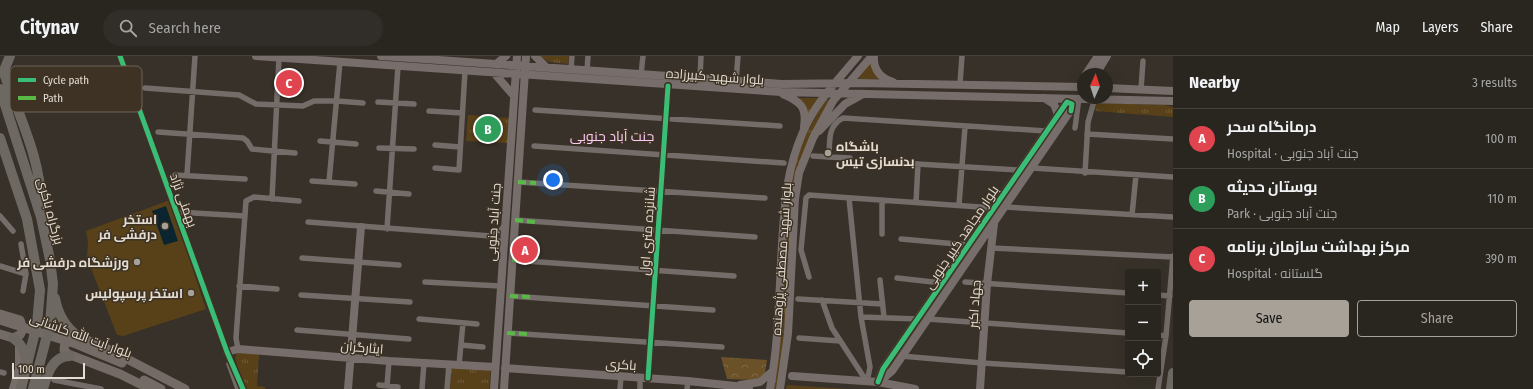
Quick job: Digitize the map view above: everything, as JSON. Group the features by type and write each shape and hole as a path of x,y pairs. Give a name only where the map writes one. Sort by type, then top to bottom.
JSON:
{"highway":[{"path":"10,56 5,68 5,76 10,90"},
{"name":"بزرگراه باکری","path":"0,89 41,217 50,260 53,284 50,324 33,389"},
{"path":"18,112 35,160 42,195 41,217"},
{"name":"بزرگراه باکری","path":"0,138 27,219 40,290 37,324 21,389"},
{"path":"53,284 60,316 65,325 79,337"},
{"path":"15,339 25,352 27,369"},
{"path":"43,389 50,368 63,357 70,356"},
{"path":"1171,389 1173,373"}],"main road":[{"name":"بلوار شهید کبیرزاده","path":"256,56 668,86 781,92 1077,98"},
{"name":"بلوار شهید کبیرزاده","path":"381,56 782,84 902,83 1077,87"},
{"path":"496,64 506,56"},
{"name":"جنت آباد جنوبی","path":"494,389 504,226 517,56"},
{"name":"جنت آباد جنوبی","path":"504,389 526,56"},
{"path":"535,56 546,67"},
{"name":"بلوار شهید مصطفی پژوهنده","path":"770,389 774,371 786,186 790,166 803,130 826,94 858,56"},
{"path":"873,56 875,66 884,78 902,83"},
{"name":"بلوار شهید مصطفی پژوهنده","path":"780,389 788,334 797,183 802,162 813,138 839,94 873,56"},
{"path":"1090,68 1098,56"},
{"path":"1100,68 1108,56"},
{"path":"494,74 514,96"},
{"path":"1113,87 1141,90 1172,90"},
{"path":"781,92 799,102 801,105 805,113 803,130"},
{"path":"813,138 845,104 863,94"},
{"path":"1041,97 1054,104 1058,115"},
{"name":"بلوار شهید کبیرزاده","path":"1113,99 1170,102"},
{"name":"بلوار مجاهد کبیر جنوبی","path":"878,382 883,369 1046,131 1058,115 1077,100"},
{"name":"بلوار مجاهد کبیر جنوبی","path":"878,382 892,371 1032,168 1067,108"},
{"name":"جهاد اکبر","path":"980,389 990,248 994,222"},
{"path":"348,389 361,227"},
{"path":"1,324 20,320 22,332 15,339"},
{"path":"1,324 15,339 20,359 13,389"},
{"name":"بلوار آیت الله کاشانی","path":"1,324 97,355 173,389"},
{"path":"148,388 94,363 70,356 64,350 65,341 70,338 79,337 102,346 185,389"},
{"name":"ایثارگران","path":"227,352 238,349 389,361 495,367"},
{"name":"بلوار آیت الله کاشانی","path":"97,355 161,389"},
{"name":"باکری","path":"505,368 644,378 687,385 735,386 760,382 774,371"},
{"path":"792,376 865,385 878,382 900,388 914,389"},
{"name":"باکری","path":"735,386 749,389"}],"street":[{"name":"بهمنی نژاد","path":"120,56 124,66"},
{"path":"187,175 194,56"},
{"path":"571,69 572,56"},
{"path":"587,71 588,56"},
{"path":"641,75 643,56"},
{"path":"700,79 701,56"},
{"path":"736,81 738,56"},
{"path":"960,84 962,56"},
{"path":"272,199 279,58"},
{"path":"1141,90 1143,61"},
{"path":"330,182 340,62"},
{"path":"387,229 398,66"},
{"path":"436,168 459,170 465,71"},
{"name":"شانزده متری اول","path":"640,389 644,378 651,342 668,86"},
{"path":"145,88 239,95 256,104 277,103 303,106 314,101 337,101 363,104"},
{"path":"378,102 414,104"},
{"path":"1075,128 1078,104"},
{"path":"1085,173 1088,122 1093,104"},
{"path":"535,110 780,126"},
{"path":"429,111 462,113"},
{"name":"بهمنی نژاد","path":"140,112 227,352 243,389"},
{"path":"829,157 831,130 835,122 842,118 1046,131"},
{"path":"959,205 965,127"},
{"path":"158,132 243,138 252,149 295,153"},
{"path":"1087,134 1173,139"},
{"path":"320,142 356,144"},
{"path":"435,145 460,147"},
{"path":"534,146 784,163"},
{"path":"379,148 414,149"},
{"path":"814,156 850,158"},
{"path":"900,163 1020,170"},
{"path":"916,202 918,164"},
{"path":"1032,168 1085,173 1173,178"},
{"path":"175,175 245,179"},
{"path":"1132,215 1136,175"},
{"path":"312,180 355,184"},
{"path":"518,182 765,198"},
{"path":"376,191 408,194"},
{"path":"809,277 801,250 807,196 994,208"},
{"path":"238,349 236,338 246,202 249,198 254,197 299,202"},
{"path":"849,198 860,302 870,367 865,385"},
{"path":"882,200 882,234"},
{"path":"1004,207 1173,217"},
{"path":"177,212 246,216"},
{"path":"0,216 13,231"},
{"path":"515,220 755,237"},
{"path":"308,222 491,236 496,238 503,246"},
{"path":"491,236 500,231 504,226"},
{"path":"902,239 968,245"},
{"path":"21,244 26,274 23,291"},
{"path":"990,248 1173,257 1166,336 1161,363"},
{"path":"302,258 399,265"},
{"path":"512,260 734,276"},
{"path":"0,266 26,274"},
{"path":"897,278 942,283"},
{"path":"880,280 884,317"},
{"path":"425,282 500,286"},
{"path":"965,282 1125,293"},
{"path":"239,286 277,289"},
{"path":"301,295 410,302"},
{"path":"1161,295 1170,296"},
{"path":"510,296 713,310"},
{"path":"798,299 882,304"},
{"path":"822,300 832,328 865,385"},
{"path":"862,317 918,319"},
{"path":"419,319 477,324"},
{"path":"927,319 1125,333"},
{"path":"460,365 463,323"},
{"path":"297,330 409,339"},
{"path":"507,333 722,347"},
{"path":"1161,335 1166,336"},
{"path":"799,338 840,340"},
{"path":"461,345 483,347"},
{"name":"بهمنی نژاد","path":"227,352 228,362 238,389"},
{"path":"901,356 982,363 1125,372"},
{"path":"387,386 389,361"},
{"path":"422,389 424,363"},
{"path":"448,389 449,364"},
{"path":"620,389 621,376"},
{"path":"1158,389 1159,377"},
{"path":"54,380 101,389"},
{"path":"379,385 398,387"}],"green space":[{"path":"540,56 569,56 568,64 549,62"},
{"path":"872,61 881,79 859,79 859,77"},
{"path":"795,98 820,98 806,124"},
{"path":"827,99 829,100 799,164 783,360 777,389 773,389 788,194 802,144 813,121"},
{"path":"1096,104 1164,105 1173,107 1173,117 1095,111"},
{"path":"468,115 509,118 508,143 466,141"},
{"path":"170,200 206,309 123,336 117,335 87,258 88,242 86,231"},
{"path":"240,352 259,354 257,386 265,387 265,389 245,389 235,358 236,354"},
{"path":"721,357 767,360 765,373 756,380 727,379"},
{"path":"451,367 491,369 489,389 450,389"},
{"path":"787,385 848,389 786,389"}],"water":[{"name":"استخر درفشی فر","path":"166,206 178,241 164,245 152,211"}],"marked path":[{"path":"518,182 536,183"},
{"path":"515,220 535,222"},
{"path":"512,260 533,262"},
{"path":"510,296 531,297"},
{"path":"507,333 528,334"}],"cycle path":[{"path":"120,56 124,66"},
{"path":"648,378 668,86"},
{"path":"878,382 883,369 1067,102 1072,104 1071,111"},
{"path":"140,112 227,352 243,389"}],"place":[{"name":"مرکز بهداشت سازمان برنامه","path":"289,83"},
{"name":"بوستان حدیثه","path":"488,129"},
{"name":"باشگاه بدنسازی تیس","path":"828,153"},
{"name":"استخر درفشی فر","path":"165,226"},
{"name":"درمانگاه سحر","path":"525,250"},
{"name":"ورزشگاه درفشی فر","path":"137,262"},
{"name":"استخر پرسپولیس","path":"191,293"}],"district":[{"name":"جنت‌ آباد جنوبی","path":"612,136"}]}
